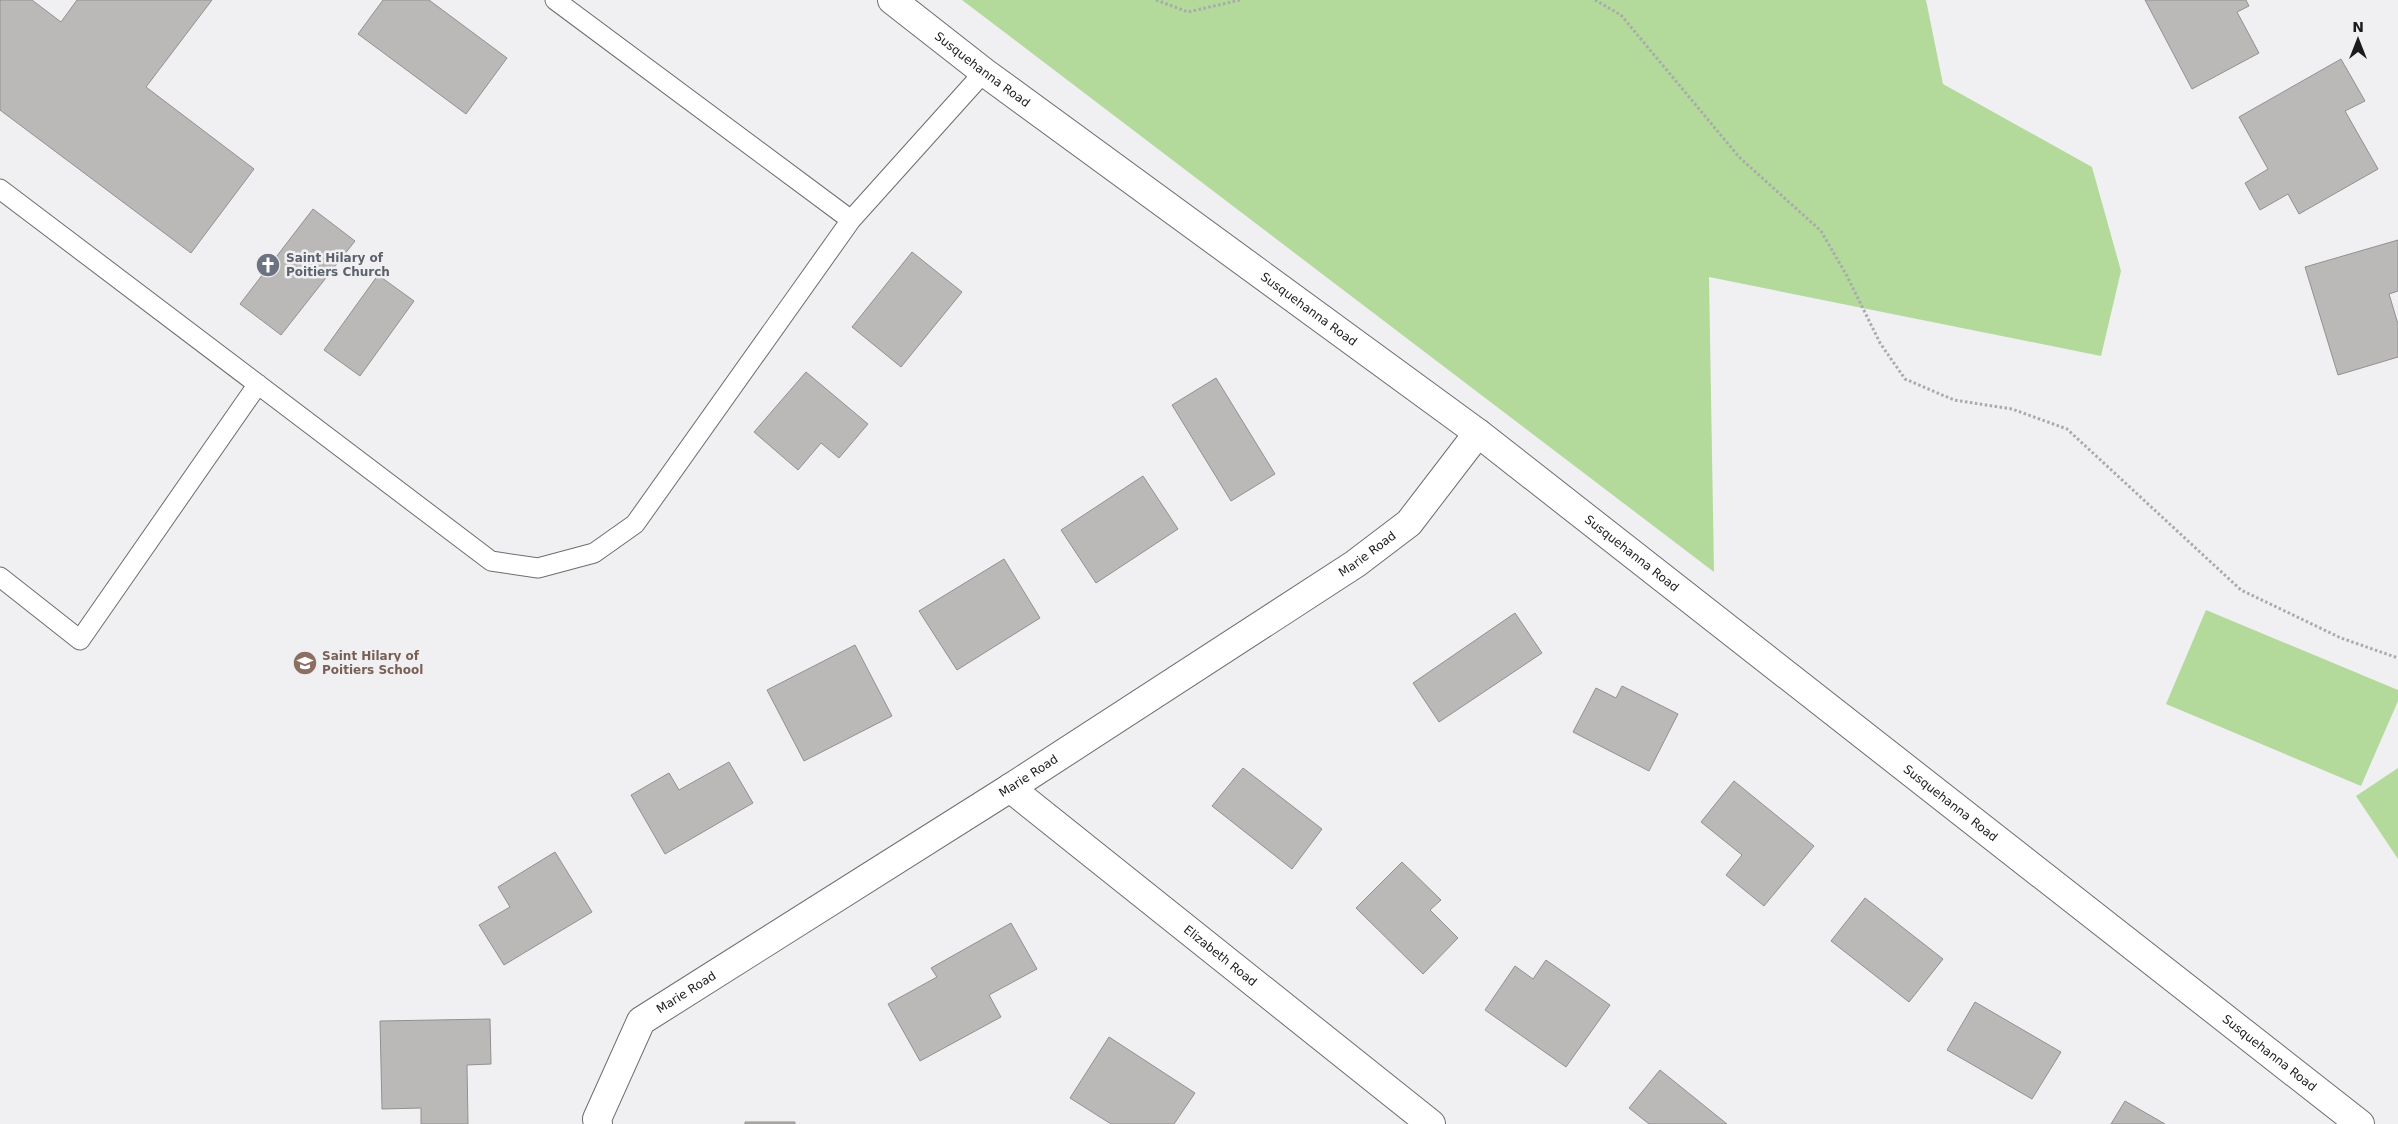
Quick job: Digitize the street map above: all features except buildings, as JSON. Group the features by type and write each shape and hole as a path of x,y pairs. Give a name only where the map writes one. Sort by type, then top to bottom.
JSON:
{"main road":[{"name":"Susquehanna Road","path":"892,0 984,72 1478,433 2360,1124"},
{"name":"Marie Road","path":"598,1124 597,1119 641,1021 1010,788 1362,558 1409,523 1478,433"},
{"name":"Elizabeth Road","path":"1010,788 1431,1124"}],"lane":[{"path":"555,0 851,220"},
{"path":"0,189 491,561 538,568 594,553 635,524 851,220 984,72"},
{"path":"0,577 80,640 258,384"}],"path":[{"path":"1156,0 1188,12 1240,0"},
{"path":"1595,0 1621,15 1739,157 1821,231 1880,343 1905,380 1954,400 2012,409 2067,429 2241,590 2341,638 2398,658"}],"green space":[{"path":"962,0 1926,0 1943,84 2092,167 2121,271 2101,356 1709,277 1714,572"},
{"path":"2206,610 2398,690 2398,701 2361,786 2166,704"},
{"path":"2398,768 2398,859 2356,796"}],"place":[{"name":"Saint Hilary of Poitiers Church","path":"268,265"},
{"name":"Saint Hilary of Poitiers School","path":"305,663"}]}
